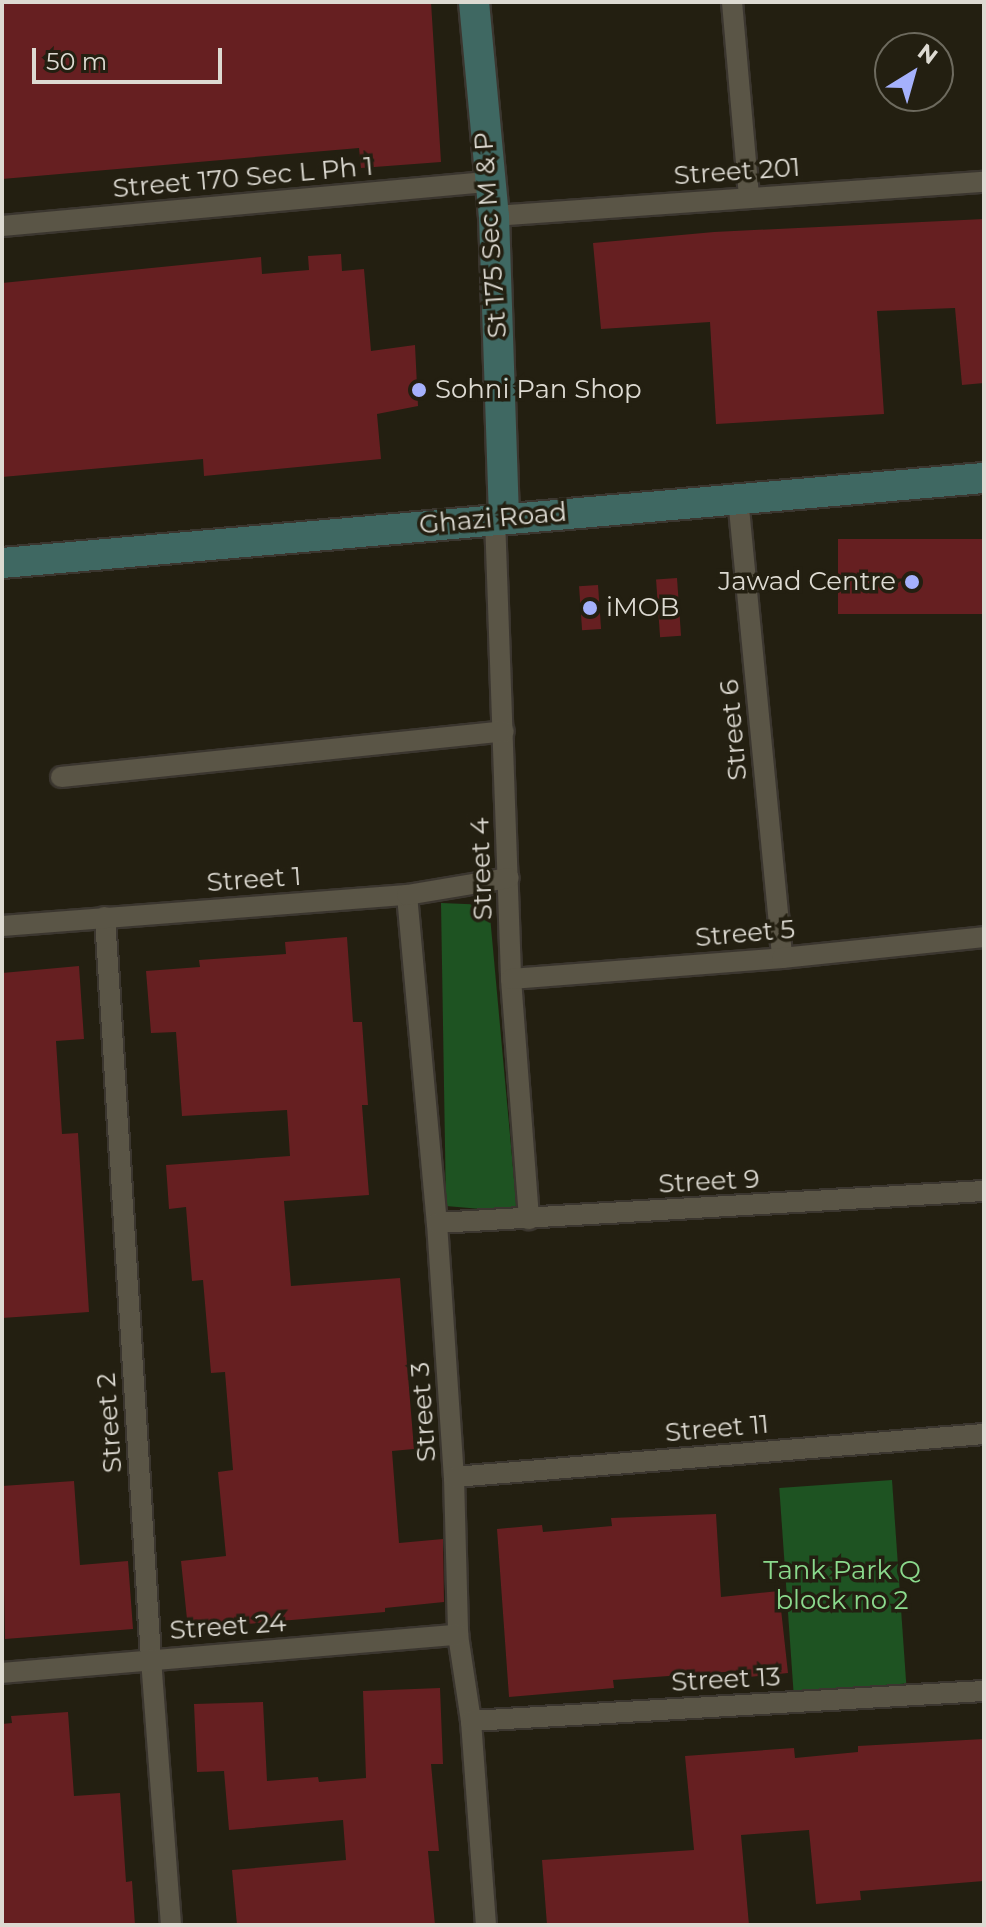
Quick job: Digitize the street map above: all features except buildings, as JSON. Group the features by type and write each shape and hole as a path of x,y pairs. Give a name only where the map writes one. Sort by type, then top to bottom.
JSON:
{"main road":[{"name":"St 175 Sec M & P","path":"474,2 494,216 499,518"},
{"name":"Ghazi Road","path":"2,563 984,478"}],"street":[{"path":"732,2 749,196"},
{"name":"Street 170 Sec L Ph 1","path":"2,226 489,182"},
{"name":"Street 201","path":"494,216 984,182"},
{"name":"Street 6","path":"738,498 782,958"},
{"name":"Street 4","path":"499,518 511,979 529,1219"},
{"path":"61,777 504,731"},
{"name":"Street 1","path":"2,926 407,895 509,878"},
{"name":"Street 3","path":"407,895 437,1223 454,1477 458,1635 471,1721 486,1925"},
{"name":"Street 2","path":"105,917 151,1659 171,1925"},
{"name":"Street 5","path":"511,979 782,958 984,937"},
{"name":"Street 9","path":"437,1223 984,1191"},
{"name":"Street 11","path":"454,1477 984,1434"},
{"name":"Street 24","path":"2,1673 458,1635"},
{"name":"Street 13","path":"471,1721 984,1691"}],"green space":[{"path":"441,903 489,905 517,1212 446,1206"},
{"name":"Tank Park Q block no 2","path":"892,1480 906,1684 794,1691 779,1488"}],"place":[{"name":"Sohni Pan Shop","path":"419,390"},
{"name":"Jawad Centre","path":"912,582"},
{"name":"iMOB","path":"590,608"}]}
